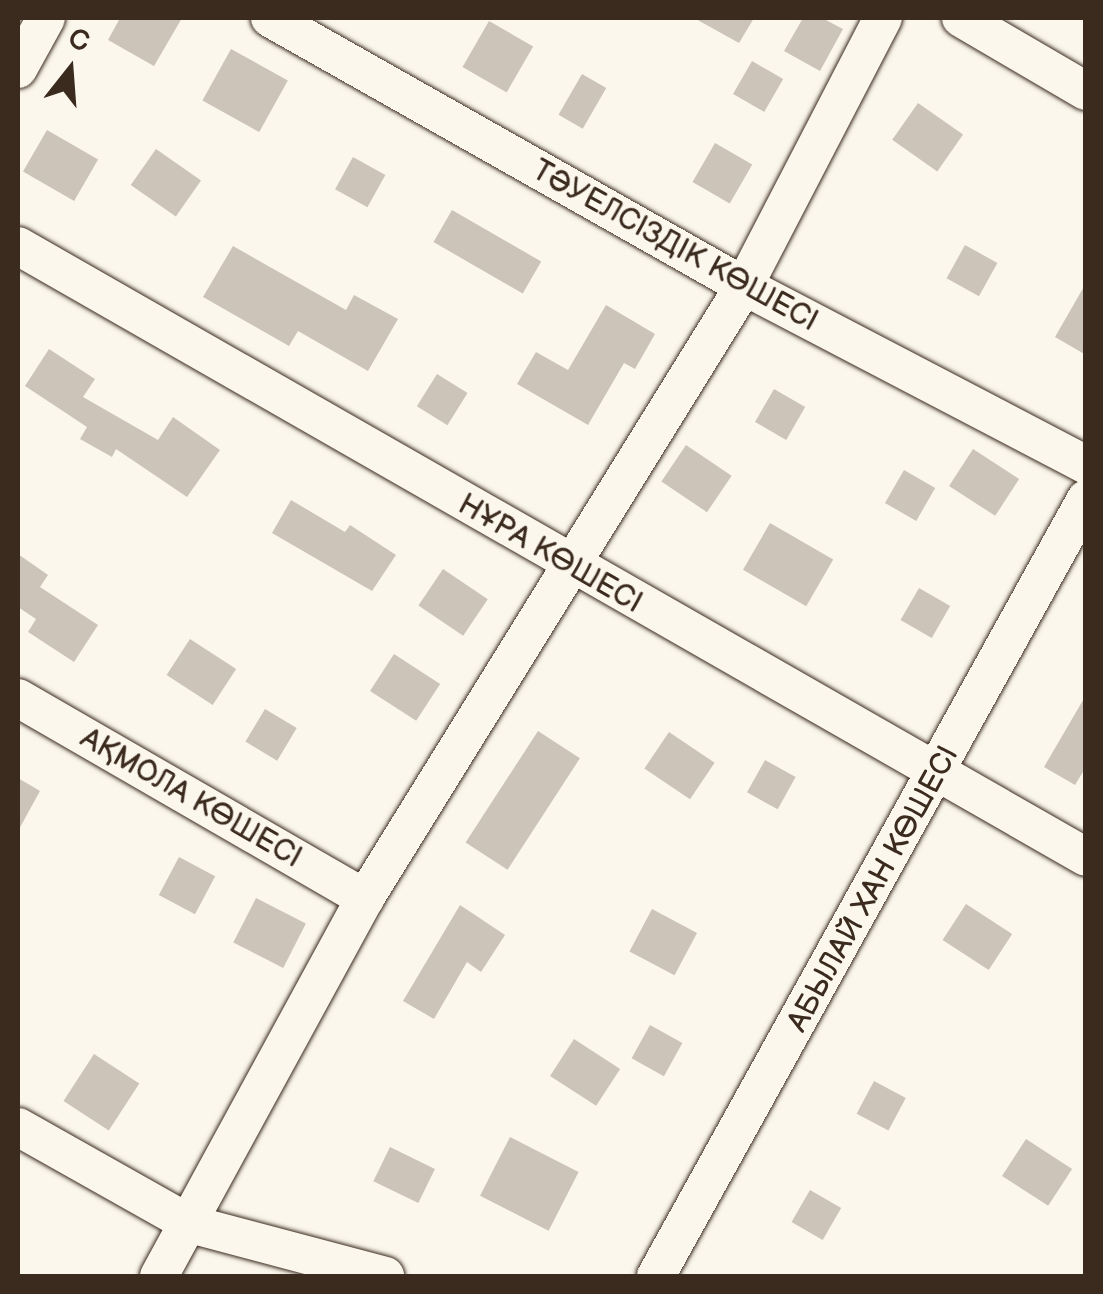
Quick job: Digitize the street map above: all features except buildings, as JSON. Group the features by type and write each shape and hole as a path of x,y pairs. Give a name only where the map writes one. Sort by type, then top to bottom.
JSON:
{"street":[{"path":"18,68 46,18"},
{"name":"ТӘУЕЛСІЗДІК КӨШЕСІ","path":"270,18 744,286 1086,465"},
{"path":"159,1276 365,898 573,568 744,286 882,18"},
{"path":"961,18 1086,91"},
{"name":"НҰРА КӨШЕСІ","path":"18,246 573,568 1086,858"},
{"name":"АБЫЛАЙ ХАН КӨШЕСІ","path":"656,1276 938,774 1086,499"},
{"name":"АҚМОЛА КӨШЕСІ","path":"18,698 365,898"},
{"path":"18,1127 190,1224 385,1276"}]}
